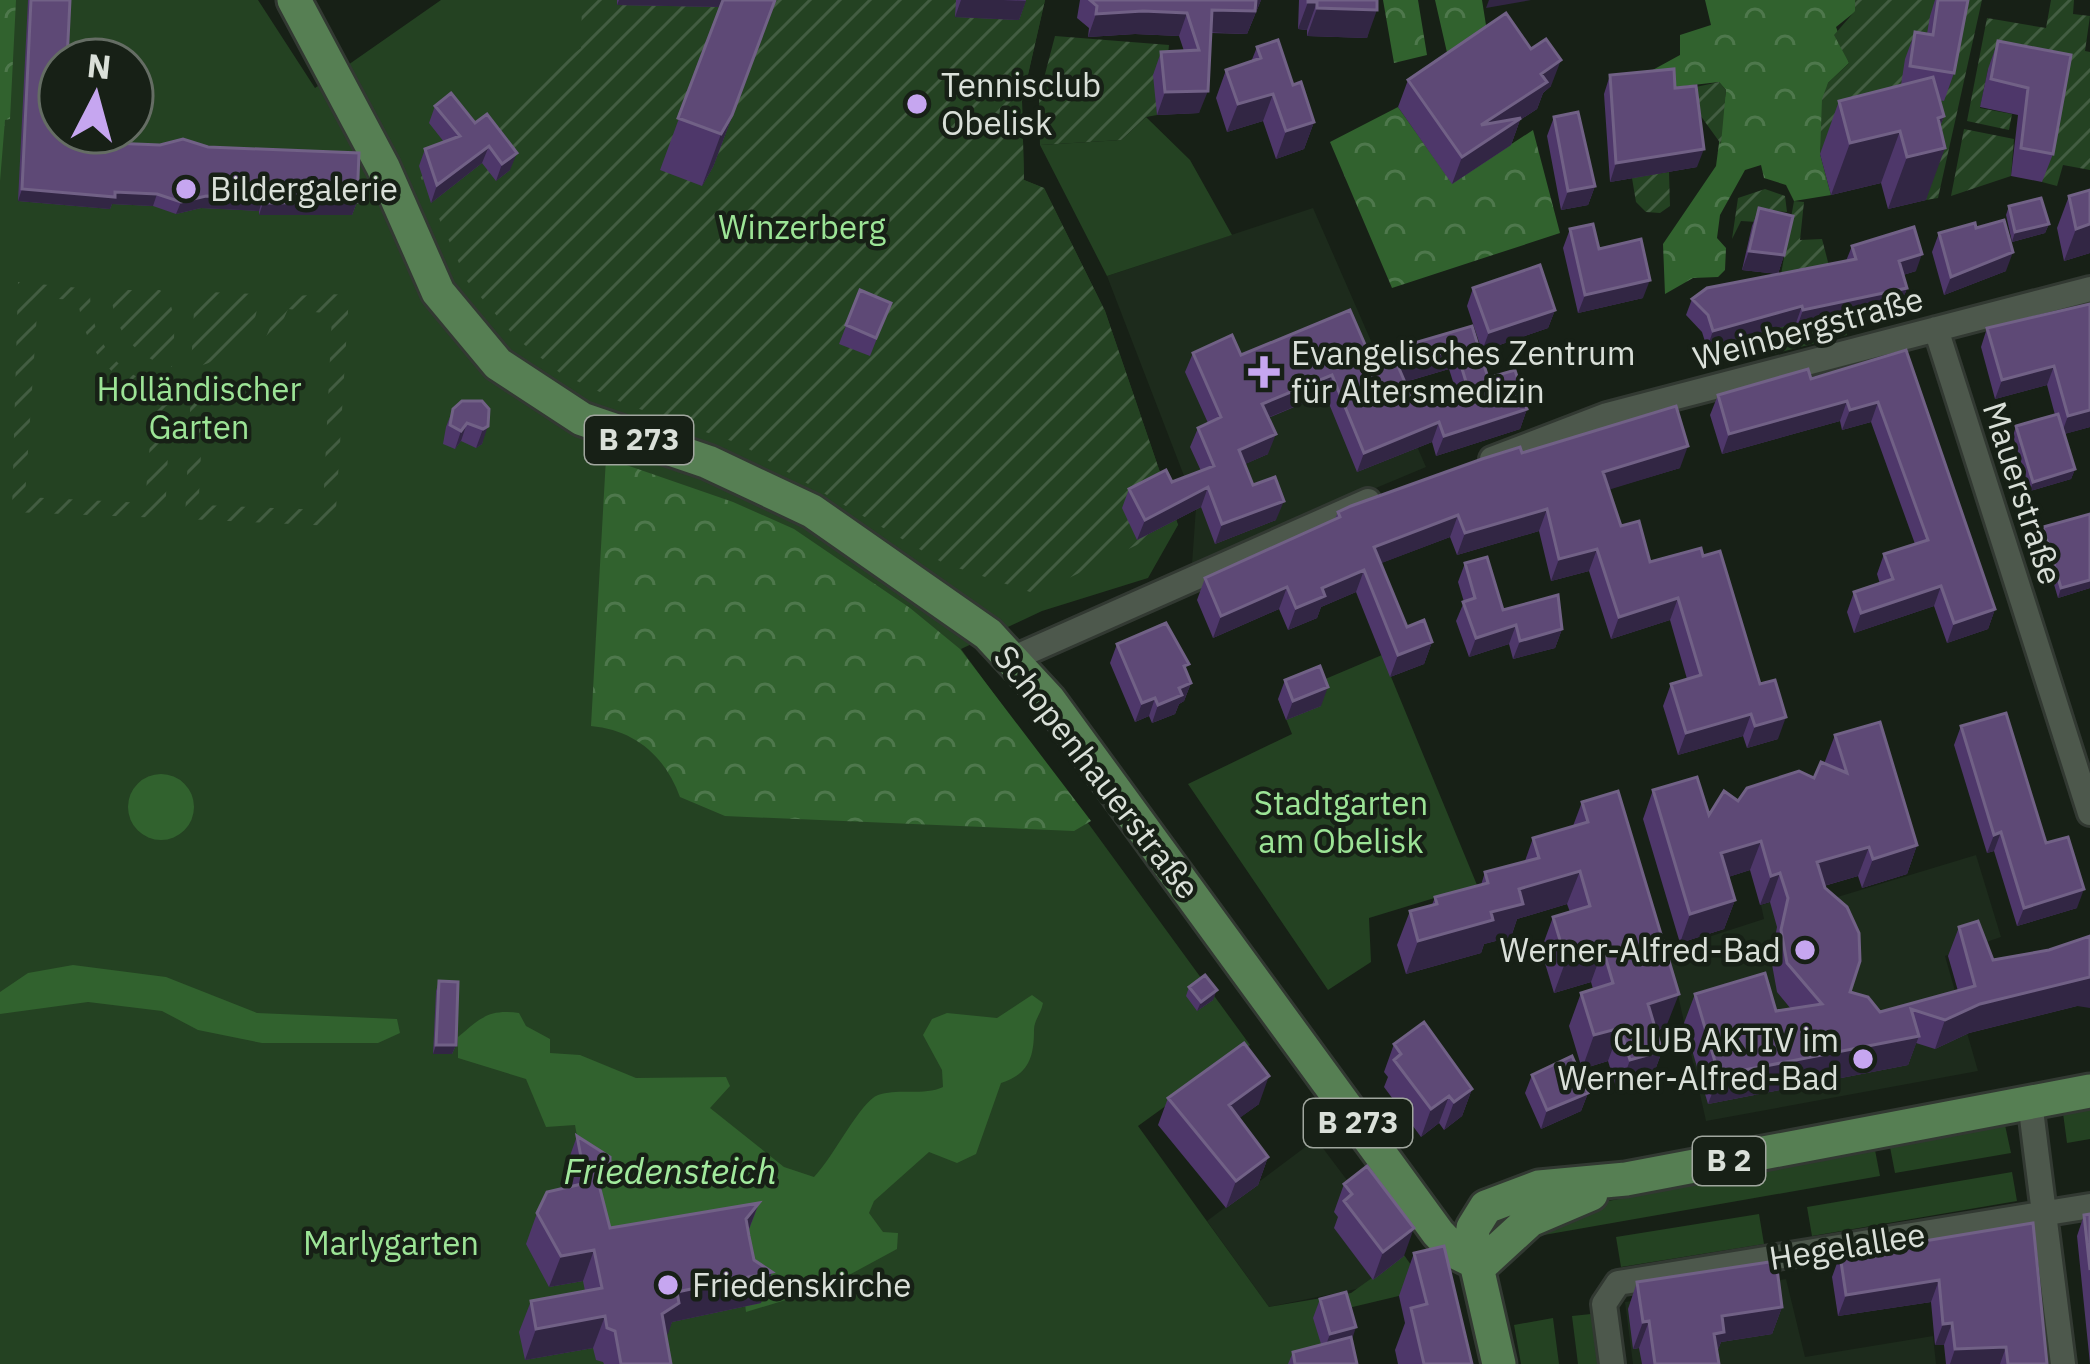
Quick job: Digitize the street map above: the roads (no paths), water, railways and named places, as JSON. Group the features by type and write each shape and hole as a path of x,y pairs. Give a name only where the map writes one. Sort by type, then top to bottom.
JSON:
{"main road":[{"name":"Schopenhauerstraße","path":"294,0 383,166 438,292 498,364 582,419 708,461 796,502 967,617 1014,658 1192,890 1438,1233 1457,1253 1481,1265"},
{"name":"B 2","path":"1499,1364 1481,1265 1472,1245 1473,1228 1486,1207 1539,1186 1626,1179 2090,1091"}],"street":[{"name":"Weinbergstraße","path":"1477,464 1607,416 2090,289"},
{"name":"Mauerstraße","path":"1936,329 2090,814"},
{"path":"1014,658 1395,492"},
{"path":"2030,1102 2048,1213 2063,1364"},
{"name":"Hegelallee","path":"1612,1364 1604,1304 1618,1283 2090,1206"}],"water":[{"path":"161,774 184,784 194,807 184,830 161,840 138,830 128,807 138,784"},
{"path":"73,965 166,977 257,1013 397,1019 400,1033 378,1043 262,1043 198,1030 162,1011 88,1002 0,1014 0,992 28,973"},
{"name":"Friedensteich","path":"1032,995 1043,1003 1034,1026 1031,1056 1018,1075 1001,1083 976,1154 957,1163 929,1152 874,1201 869,1213 883,1232 898,1233 897,1249 825,1288 746,1312 745,1304 599,1259 575,1125 546,1127 526,1079 458,1058 458,1037 485,1016 508,1012 519,1013 526,1026 550,1039 550,1053 580,1055 636,1078 726,1077 730,1086 710,1108 784,1167 814,1177 878,1095 943,1087 942,1070 923,1035 932,1019 947,1013 997,1018"}],"place":[{"name":"Tennisclub Obelisk","path":"917,104"},
{"name":"Bildergalerie","path":"186,189"},
{"name":"Evangelisches Zentrum für Altersmedizin","path":"1264,372"},
{"name":"Werner-Alfred-Bad","path":"1805,950"},
{"name":"CLUB AKTIV im Werner-Alfred-Bad","path":"1863,1059"},
{"name":"Friedenskirche","path":"668,1285"}],"park label":[{"name":"Winzerberg","path":"802,227"},
{"name":"Holländischer Garten","path":"199,408"},
{"name":"Stadtgarten am Obelisk","path":"1341,822"},
{"name":"Marlygarten","path":"391,1243"}]}
